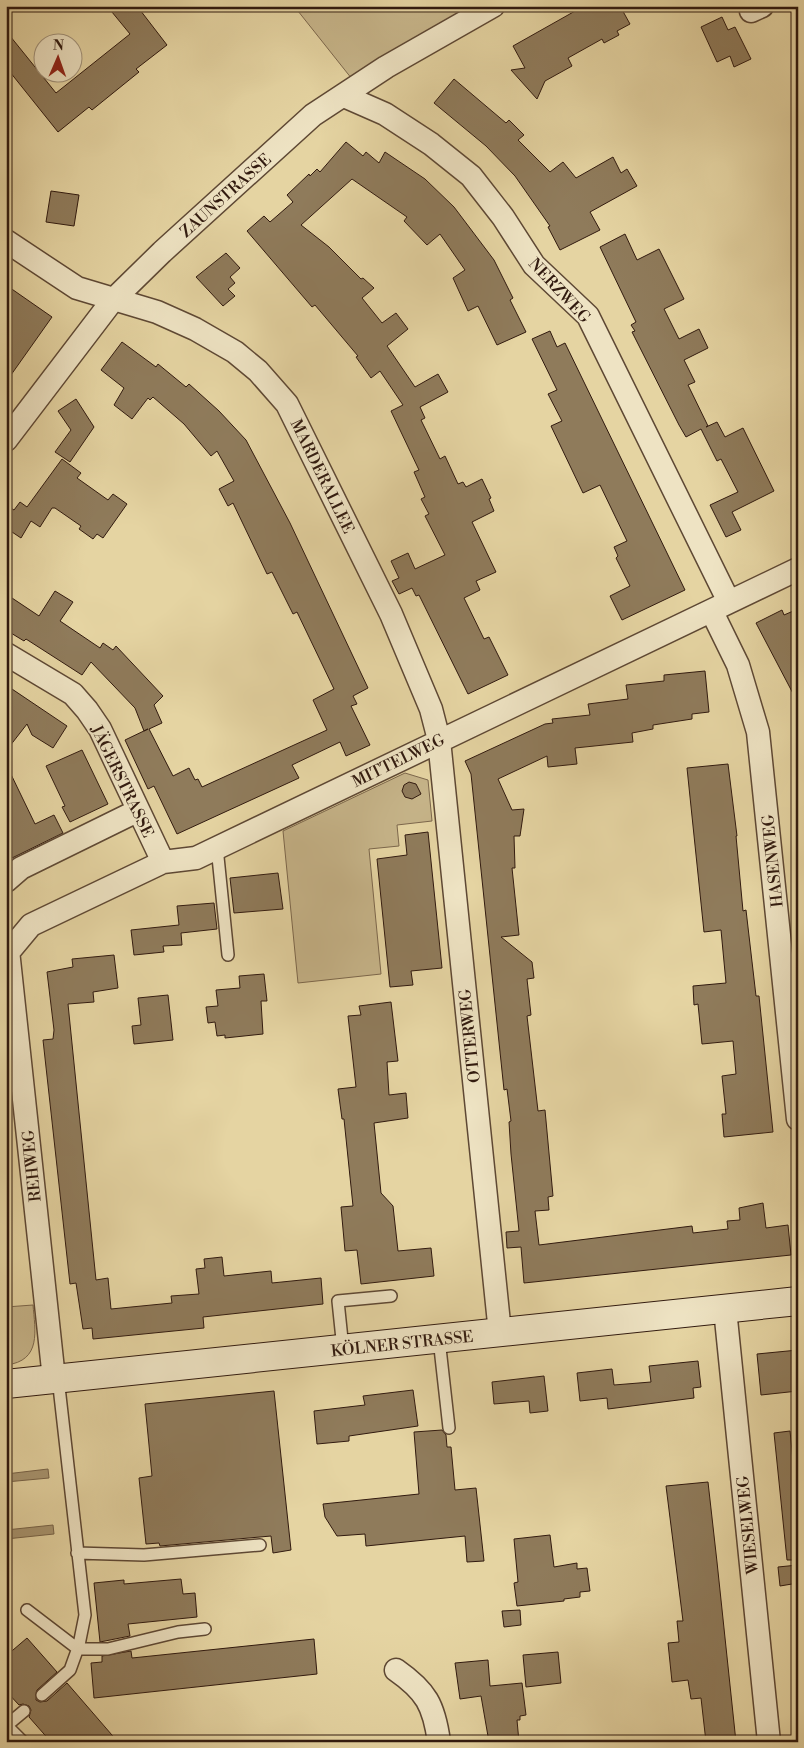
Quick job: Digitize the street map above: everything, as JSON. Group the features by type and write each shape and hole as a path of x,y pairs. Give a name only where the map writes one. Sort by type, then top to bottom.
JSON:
{"street":[{"name":"ZAUNSTRASSE","path":"6,440 112,300 313,115 386,67 493,6"},
{"name":"NERZWEG","path":"344,96 385,114 432,144 471,176 503,217 534,265 588,316 720,607"},
{"name":"MARDERALLEE","path":"6,241 77,288 157,312 195,329 234,352 258,371 287,404 391,614 431,709 439,740"},
{"name":"MITTELWEG","path":"7,948 31,925 163,862 196,858 798,569"},
{"name":"HASENWEG","path":"720,607 758,732 798,1119"},
{"name":"JÄGERSTRASSE","path":"6,654 73,694 87,710 100,729 137,811 163,862"},
{"name":"OTTERWEG","path":"439,740 500,1333"},
{"path":"6,881 21,868 137,811"},
{"name":"REHWEG","path":"7,948 56,1378"},
{"name":"KÖLNER STRASSE","path":"6,1384 798,1301"},
{"name":"WIESELWEG","path":"725,1308 769,1742"},
{"path":"396,1670 416,1684 430,1703 439,1742"}],"lane":[{"path":"214,849 218,857 228,955"},
{"path":"343,1349 338,1301 391,1296"},
{"path":"439,1339 449,1428"},
{"path":"42,1695 70,1670 78,1649 85,1615 56,1378"},
{"path":"77,1553 144,1555 260,1545"},
{"path":"27,1610 78,1649 108,1649 178,1632 205,1629"},
{"path":"23,1742 6,1726 24,1711"}],"shaded area":[{"path":"294,6 480,6 352,79"},
{"path":"405,773 428,780 432,821 397,825 399,846 369,849 381,974 298,983 283,831"},
{"path":"33,1305 35,1334 31,1351 18,1362 6,1365 6,1307"},
{"path":"48,1469 49,1478 6,1482 6,1474"},
{"path":"53,1525 54,1534 6,1539 6,1530"}],"building":[{"path":"107,6 137,6 167,45 136,69 139,72 92,110 89,107 58,132 6,67 6,31 32,63 32,82 47,82 56,93 70,82 82,82 82,72 130,34"},
{"path":"584,6 620,6 630,24 617,31 619,35 604,43 602,39 568,58 572,66 545,81 537,99 511,70 525,68 513,46"},
{"path":"722,17 728,30 735,27 751,59 734,67 730,56 717,62 701,27"},
{"path":"454,79 506,123 509,120 524,135 518,140 550,172 563,162 576,178 613,157 621,173 627,169 637,186 590,212 600,230 560,250 548,227 550,226 515,176 486,146 434,103"},
{"path":"346,142 363,156 366,152 379,163 385,152 425,179 454,207 494,260 513,298 510,300 526,332 497,345 478,306 468,311 453,278 465,270 440,234 427,245 404,221 407,217 352,179 301,225 329,247 361,279 363,278 374,288 362,298 382,323 396,313 408,329 387,346 415,387 438,374 448,392 420,407 425,418 421,420 440,459 445,456 458,484 463,482 466,487 482,479 491,498 489,499 494,511 472,522 496,572 476,581 480,590 464,598 484,639 489,637 508,675 468,694 419,595 416,596 412,588 399,594 392,581 399,578 391,561 408,553 415,569 445,555 425,516 429,514 421,499 425,497 414,472 419,470 391,411 403,405 380,371 371,378 356,357 358,356 315,305 312,307 247,231 264,216 270,222 293,202 287,195 309,174 310,176 317,169 320,172"},
{"path":"51,191 79,195 74,226 46,222"},
{"path":"625,234 637,260 659,249 684,299 664,309 679,339 699,329 708,348 684,360 695,382 688,385 708,426 706,427 717,422 725,437 743,428 774,491 732,512 741,530 726,537 710,505 738,492 721,459 717,461 701,429 686,437 679,425 632,332 635,331 631,325 636,322 600,247"},
{"path":"226,253 240,268 230,277 235,283 228,289 235,296 223,306 196,277"},
{"path":"6,285 52,317 6,382"},
{"path":"550,331 557,347 565,343 685,590 622,620 610,596 630,586 616,558 618,556 614,547 627,541 600,485 583,493 551,426 562,421 548,394 557,390 532,339"},
{"path":"122,342 156,367 158,364 186,387 189,384 219,411 246,440 290,523 368,688 353,696 357,704 351,706 370,745 346,756 340,742 292,765 299,778 177,834 154,786 148,789 125,740 144,731 135,708 91,662 82,675 26,639 24,641 6,630 6,594 39,616 55,591 73,602 60,621 100,648 103,643 113,650 116,646 163,696 154,705 162,723 149,729 173,776 189,768 195,780 198,779 202,787 327,730 313,700 334,689 297,612 293,614 272,572 267,574 233,503 228,506 219,489 234,481 217,451 211,456 184,424 153,397 150,400 148,398 132,419 114,405 124,388 101,370"},
{"path":"76,399 94,427 70,462 55,452 71,430 58,411"},
{"path":"62,459 81,473 77,478 108,500 113,494 127,504 103,538 97,534 93,539 79,529 81,526 55,508 52,508 40,527 31,521 21,538 6,528 6,505 14,510 20,502 27,507"},
{"path":"798,609 798,703 756,623 782,610 784,615"},
{"path":"705,671 709,712 692,714 692,719 653,725 653,729 632,733 633,742 575,748 577,764 548,767 547,756 498,779 512,810 524,809 520,836 514,836 515,868 512,868 519,935 501,937 532,962 534,978 527,979 531,1015 527,1016 538,1111 545,1110 553,1196 548,1197 549,1210 535,1211 539,1245 692,1226 693,1233 728,1229 727,1221 740,1220 739,1208 763,1203 766,1228 788,1225 791,1255 524,1283 521,1247 507,1248 506,1232 519,1231 511,1154 509,1122 511,1121 507,1089 504,1090 471,774 465,761 545,724 553,723 552,719 590,715 588,704 628,699 626,685 664,681 664,675"},
{"path":"6,685 67,726 53,748 32,735 27,724 6,751"},
{"path":"82,750 108,804 70,822 62,807 65,806 46,766"},
{"path":"6,764 35,824 54,815 63,833 12,858 6,846"},
{"path":"728,764 737,836 743,911 746,910 756,996 759,996 773,1132 724,1137 722,1114 726,1114 722,1076 736,1074 733,1041 702,1044 698,1004 694,1005 693,986 726,983 721,930 704,932 687,768"},
{"path":"409,782 416,784 421,794 412,799 405,797 402,791 404,785"},
{"path":"428,832 442,968 411,971 413,985 390,987 377,859 407,855 405,835"},
{"path":"278,873 283,909 234,913 230,878"},
{"path":"214,903 217,929 181,933 182,945 163,946 164,952 134,955 131,930 179,925 177,906"},
{"path":"114,955 118,988 93,992 94,1002 68,1004 96,1280 108,1278 111,1309 172,1303 171,1296 199,1294 196,1269 205,1268 204,1259 222,1257 224,1276 271,1271 272,1283 321,1278 323,1304 203,1317 204,1328 93,1339 92,1328 83,1329 76,1283 70,1284 43,1040 53,1039 54,1030 47,972 73,967 72,959"},
{"path":"264,974 267,1001 261,1001 263,1034 225,1038 225,1035 217,1036 215,1022 208,1023 206,1007 218,1006 216,990 240,988 239,976"},
{"path":"168,995 173,1040 134,1044 132,1026 141,1025 138,998"},
{"path":"391,1002 398,1061 387,1062 389,1095 406,1093 408,1118 374,1123 381,1193 393,1206 398,1251 431,1248 434,1276 361,1284 357,1250 345,1251 341,1207 353,1206 344,1119 342,1119 338,1089 356,1087 348,1016 361,1015 359,1006"},
{"path":"798,1350 798,1391 761,1395 757,1354"},
{"path":"698,1361 701,1387 693,1388 694,1398 608,1409 607,1398 580,1401 577,1373 612,1369 614,1385 651,1382 649,1366"},
{"path":"544,1376 548,1411 530,1413 529,1401 494,1404 492,1382"},
{"path":"413,1390 418,1426 349,1436 349,1441 317,1444 314,1411 365,1405 363,1396"},
{"path":"274,1391 291,1550 273,1553 271,1536 160,1546 159,1543 146,1544 139,1478 152,1476 145,1404"},
{"path":"442,1430 446,1435 447,1447 451,1447 455,1490 476,1488 484,1561 467,1562 465,1536 366,1546 365,1534 337,1536 325,1517 323,1504 419,1494 414,1432"},
{"path":"790,1431 794,1471 798,1470 798,1560 787,1560 774,1433"},
{"path":"708,1482 736,1742 706,1742 701,1698 691,1699 688,1680 672,1682 668,1643 679,1642 677,1621 683,1621 666,1486"},
{"path":"550,1535 554,1567 577,1563 577,1569 587,1568 590,1591 580,1592 580,1597 564,1599 564,1601 517,1606 514,1583 518,1582 514,1539"},
{"path":"798,1565 798,1583 780,1586 778,1567"},
{"path":"181,1579 183,1594 195,1593 197,1617 128,1624 130,1636 100,1642 94,1583 124,1580 124,1584"},
{"path":"520,1610 521,1625 504,1627 502,1611"},
{"path":"27,1638 57,1672 37,1690 36,1700 40,1702 47,1701 67,1683 118,1742 51,1742 29,1717 31,1710 29,1706 19,1705 6,1691 6,1656"},
{"path":"314,1639 317,1674 94,1698 91,1663 102,1662 102,1656 131,1651 132,1658"},
{"path":"558,1652 561,1683 526,1687 523,1655"},
{"path":"488,1660 490,1686 522,1683 526,1715 520,1716 520,1720 517,1720 519,1742 489,1742 481,1696 460,1699 455,1663"}]}
